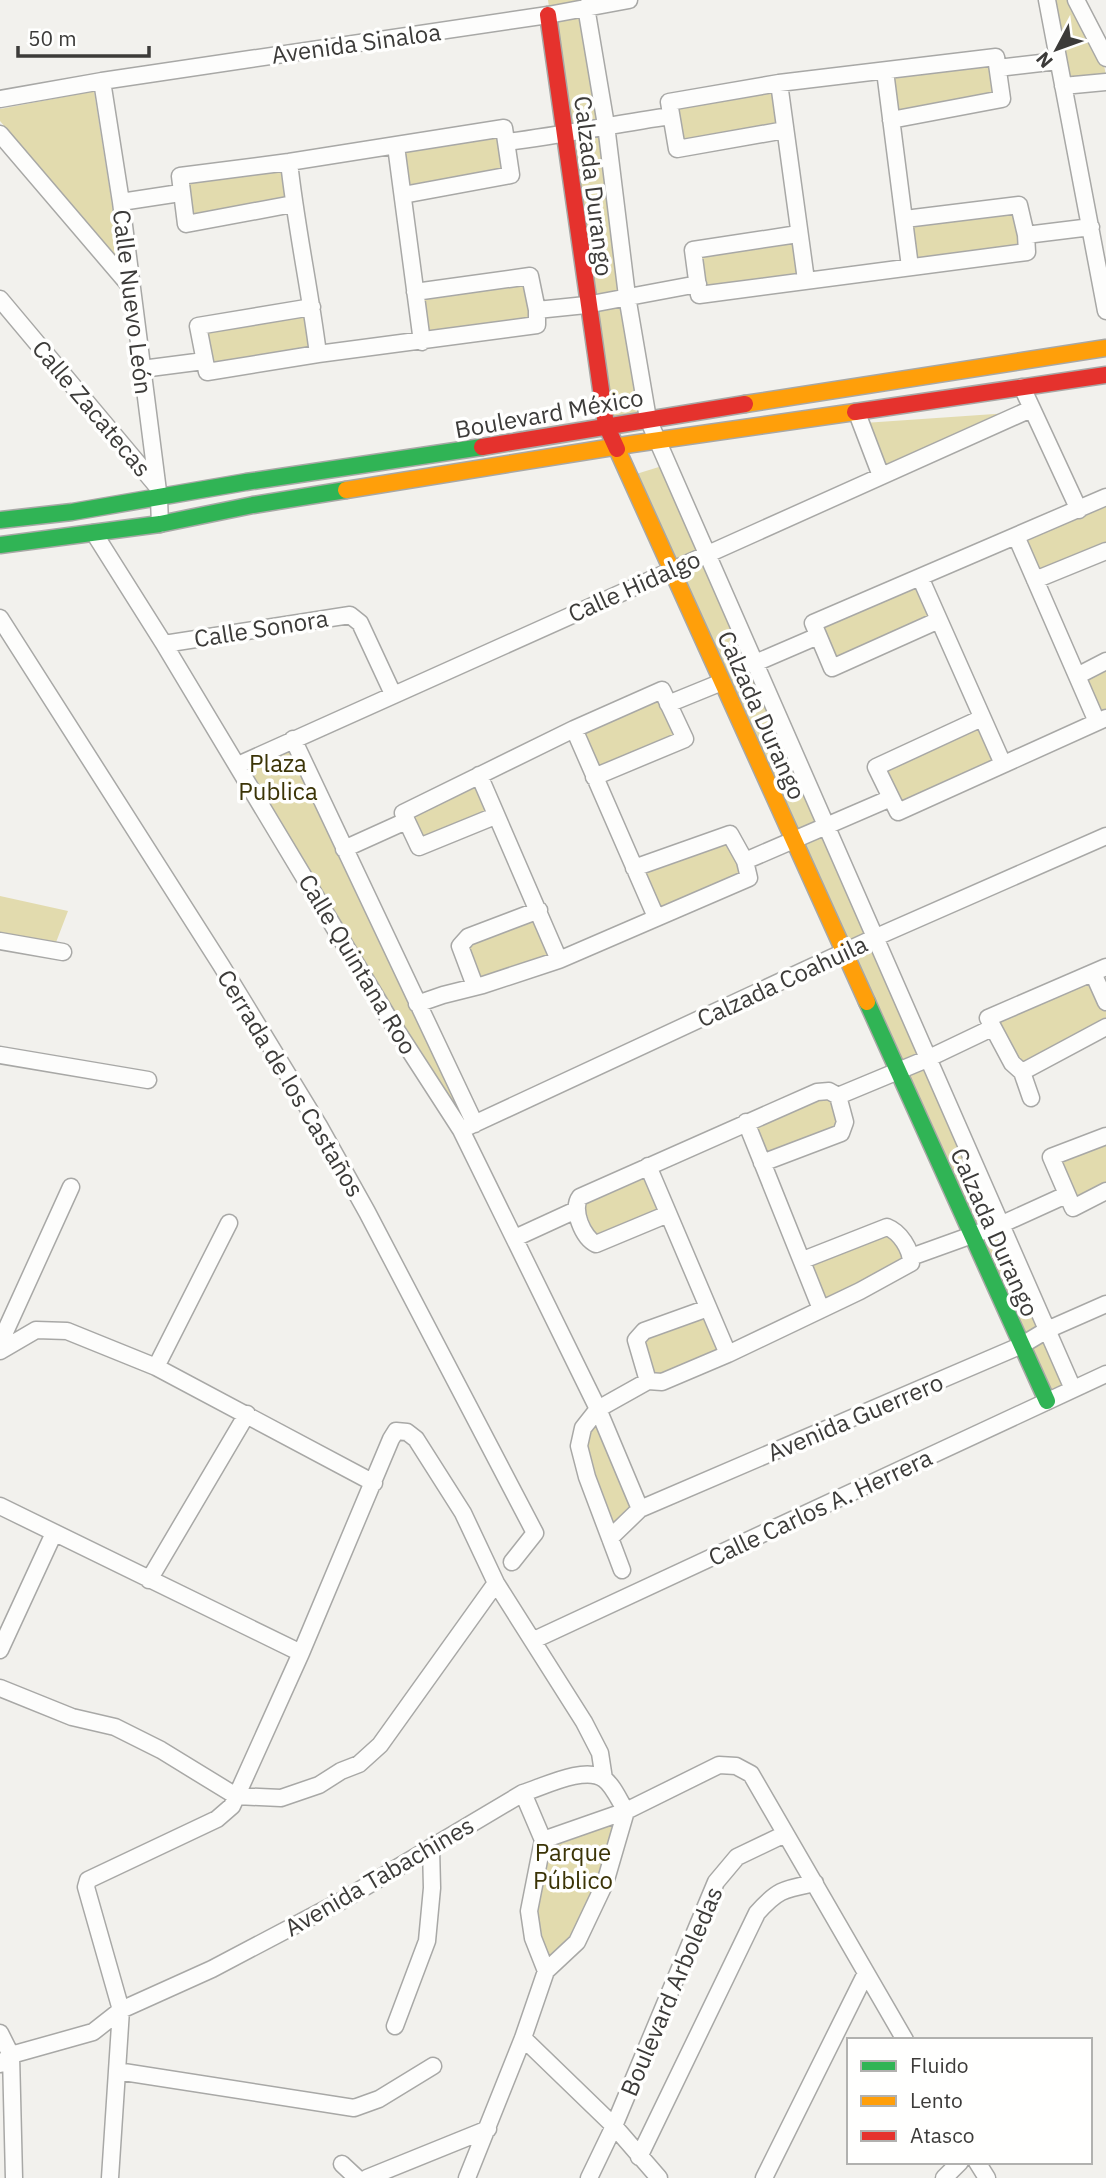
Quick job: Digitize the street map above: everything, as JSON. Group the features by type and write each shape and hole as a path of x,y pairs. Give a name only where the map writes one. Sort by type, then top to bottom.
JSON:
{"main road":[{"name":"Calzada Durango","path":"548,15 566,134 586,305 606,425 1047,1401"},
{"name":"Boulevard México","path":"0,520 72,512 158,492 422,457 606,425 1106,348"},
{"name":"Boulevard México","path":"0,545 160,524 253,505 655,440 1106,375"}],"street":[{"name":"Avenida Sinaloa","path":"0,99 102,81 548,15 629,0"},
{"path":"1047,0 1106,312"},
{"path":"1076,0 1106,58"},
{"name":"Calzada Durango","path":"586,7 606,125 627,296 648,419 655,440 1073,1389"},
{"path":"785,130 677,149 670,102 779,83 996,57 1002,99 891,120"},
{"path":"998,68 1058,61"},
{"path":"885,71 910,267"},
{"name":"Calle Nuevo León","path":"102,81 121,202 160,524"},
{"path":"1063,86 1106,82"},
{"path":"779,83 806,280"},
{"path":"508,142 670,116"},
{"path":"293,204 186,225 180,176 289,162 504,128 511,175 403,195"},
{"path":"0,134 131,287"},
{"path":"396,146 422,342"},
{"path":"289,162 293,204 318,354"},
{"path":"121,202 180,193"},
{"path":"798,234 693,250 699,295 1027,252 1019,205 905,219"},
{"path":"1026,235 1091,227"},
{"path":"312,307 198,326 206,372 537,325 537,310 530,276 415,292"},
{"path":"537,310 586,305 698,284"},
{"name":"Calle Zacatecas","path":"0,299 158,492"},
{"path":"142,369 204,361"},
{"path":"1022,387 1079,510"},
{"name":"Calle Hidalgo","path":"238,765 1031,409"},
{"path":"857,413 881,476"},
{"path":"939,620 832,668 813,623 1106,497"},
{"name":"Calle Quintana Roo","path":"94,533 238,765 388,1017 468,1127"},
{"path":"982,718 876,767 898,812 1102,720 1077,676 1016,536"},
{"path":"1035,580 1106,551"},
{"path":"920,577 1003,764"},
{"name":"Calle Sonora","path":"164,644 350,615 360,624 393,694"},
{"name":"Cerrada de los Castaños","path":"0,618 221,965 319,1126 367,1212 535,1533 512,1562"},
{"path":"754,664 818,636"},
{"path":"1077,676 1106,662"},
{"path":"668,704 722,682"},
{"path":"495,816 419,847 403,813 573,729 662,690 685,738 594,777"},
{"path":"573,729 656,917"},
{"name":"Calle Quintana Roo","path":"293,739 417,1004 515,1238 598,1409 640,1509"},
{"path":"479,775 559,960"},
{"path":"745,861 891,798"},
{"path":"344,849 406,821"},
{"path":"417,1004 559,960 749,878 745,861 730,834 634,868"},
{"name":"Calzada Coahuila","path":"468,1127 874,938 1106,836"},
{"path":"475,986 461,943 468,937 539,910"},
{"path":"0,941 63,952"},
{"path":"1031,1098 1022,1072 1012,1063 988,1018 1100,970 1106,1002"},
{"path":"1022,1072 1106,1027"},
{"path":"838,1096 927,1059 992,1028"},
{"path":"0,1055 148,1080"},
{"path":"668,1214 596,1244 589,1240 576,1210 576,1203 580,1197 817,1092 829,1091 838,1096 845,1122 841,1133 762,1163"},
{"path":"746,1122 821,1310"},
{"path":"1106,1136 1051,1157 1073,1208 1106,1191"},
{"path":"648,1166 729,1353"},
{"path":"0,1343 71,1187"},
{"path":"911,1256 1000,1225 1066,1195"},
{"path":"515,1238 576,1210"},
{"path":"156,1367 229,1223"},
{"path":"622,1570 587,1476 579,1446 583,1427 598,1409 648,1381 662,1382 821,1310 909,1265 911,1256 898,1234 887,1227 803,1260"},
{"name":"Avenida Guerrero","path":"610,1538 640,1509 1022,1345 1047,1330 1106,1304"},
{"path":"648,1381 637,1336 708,1308"},
{"path":"0,1351 36,1330 67,1331 156,1367 374,1483"},
{"name":"Calle Carlos A. Herrera","path":"534,1640 1106,1374"},
{"path":"149,1580 247,1414"},
{"path":"110,2178 121,2010 86,1887 88,1880 226,1813 236,1797 301,1653 391,1439 397,1431 407,1432 416,1439 463,1513 496,1583 534,1640 595,1743 600,1753 604,1779 626,1811"},
{"path":"0,1506 301,1653"},
{"path":"0,1650 54,1533"},
{"path":"0,1688 72,1717 115,1727 161,1750 236,1797 281,1798 319,1785 341,1771 359,1764 380,1745 496,1583"},
{"path":"543,1840 626,1811 719,1765 736,1766 751,1774 904,2038"},
{"name":"Avenida Tabachines","path":"5,2060 93,2032 121,2010 212,1969 343,1900 523,1793 580,1774 591,1774 604,1779"},
{"path":"523,1793 543,1840 529,1911 533,1938 546,1971"},
{"path":"467,2178 523,2038 546,1971 577,1942 605,1883 626,1811"},
{"name":"Boulevard Arboledas","path":"589,2178 614,2126 716,1882 737,1857 785,1834"},
{"path":"395,2026 427,1941 432,1888 431,1847"},
{"path":"639,2157 757,1913 782,1890 815,1883"},
{"path":"764,2178 866,1973"},
{"path":"0,2033 5,2060 14,2178"},
{"path":"523,2038 614,2126 659,2178"},
{"path":"117,2071 355,2108 379,2099 433,2066"},
{"path":"367,2178 488,2129"},
{"path":"342,2164 357,2178"},
{"path":"944,2178 958,2164"}],"green space":[{"path":"548,0 584,0 645,417 609,422"},
{"path":"1050,0 1068,0 1074,8 1098,48 1106,79 1065,82"},
{"path":"992,64 997,96 894,114 890,76"},
{"path":"773,88 781,127 680,145 673,105"},
{"path":"94,91 122,267 0,121 0,109"},
{"path":"501,130 508,173 405,192 403,152"},
{"path":"286,165 291,201 189,222 183,177"},
{"path":"1016,211 1022,248 913,264 911,225"},
{"path":"794,240 803,277 703,290 698,255"},
{"path":"526,281 535,322 425,339 420,293"},
{"path":"310,311 315,352 209,370 202,328"},
{"path":"1009,413 883,471 864,423"},
{"path":"662,466 1067,1386 1049,1397 633,475"},
{"path":"1106,504 1106,547 1037,575 1020,539"},
{"path":"919,579 937,620 833,666 816,624"},
{"path":"1106,666 1106,716 1099,719 1082,678"},
{"path":"661,692 682,737 596,774 577,731"},
{"path":"979,722 998,763 899,810 878,768"},
{"name":"Plaza Publica","path":"290,745 470,1122 462,1125 243,766"},
{"path":"478,776 494,816 419,846 404,813"},
{"path":"729,837 747,876 657,915 637,869"},
{"path":"0,896 68,911 55,945 0,935"},
{"path":"537,913 556,958 477,984 463,947"},
{"path":"1092,977 1106,1006 1106,1025 1023,1070 992,1019"},
{"path":"828,1094 844,1128 763,1160 749,1124"},
{"path":"1106,1139 1106,1189 1074,1204 1055,1160"},
{"path":"645,1174 662,1212 596,1238 582,1203"},
{"path":"885,1231 896,1235 908,1263 822,1306 807,1262"},
{"path":"706,1315 723,1351 650,1380 641,1342"},
{"path":"597,1413 637,1510 610,1535 581,1447"},
{"name":"Parque Público","path":"626,1811 580,1936 546,1971 533,1938 543,1840"}],"traffic: fast":[{"path":"0,520 72,512 246,482 482,447"},
{"path":"0,545 160,524 346,490"},
{"path":"867,1002 1047,1401"}],"traffic: slow":[{"path":"745,404 1106,348"},
{"path":"346,490 632,444 855,412"},
{"path":"617,449 867,1002"}],"traffic: jam":[{"path":"548,15 606,425 617,449"},
{"path":"855,412 1106,375"},
{"path":"482,447 745,404"}]}
